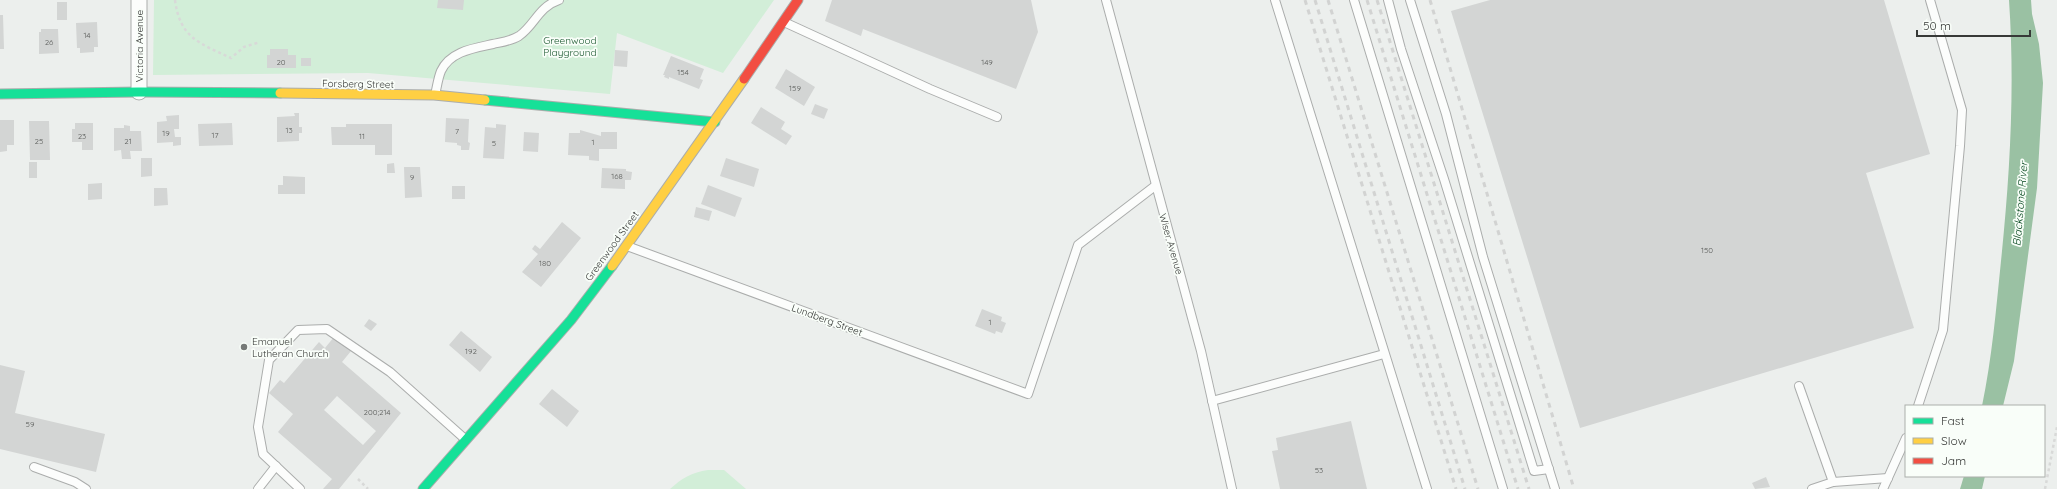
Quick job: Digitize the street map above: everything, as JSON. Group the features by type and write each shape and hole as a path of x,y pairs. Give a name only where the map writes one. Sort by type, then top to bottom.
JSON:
{"street":[{"name":"Victoria Avenue","path":"139,0 139,92"},
{"name":"Greenwood Street","path":"423,489 571,320 715,122 798,0"},
{"name":"Forsberg Street","path":"0,94 139,92 434,95 715,122"}],"lane":[{"path":"434,95 441,70 451,59 467,49 511,40 520,35 538,13 553,2 559,0"},
{"name":"Wiser Avenue","path":"1106,0 1155,186 1199,344 1232,489"},
{"path":"1275,0 1427,489"},
{"path":"1354,0 1503,489"},
{"path":"1388,0 1401,48 1444,179 1534,471 1549,469"},
{"path":"1410,0 1446,114 1483,257 1555,489"},
{"path":"1918,405 1943,330 1962,110 1930,0"},
{"path":"783,22 930,89 997,116"},
{"name":"Lundberg Street","path":"626,246 1028,394 1078,245 1155,186"},
{"path":"300,489 263,454 258,428 269,360 298,330 327,329 390,372 465,440"},
{"path":"1212,401 1384,354"},
{"path":"1799,386 1834,482"},
{"path":"1883,489 1905,440"},
{"path":"258,489 276,466"},
{"path":"34,467 75,482 86,489"},
{"path":"1812,489 1834,482 1888,478"}],"path":[{"path":"175,0 177,16 185,30 196,41 231,58 244,48 260,42"},
{"path":"2045,489 2057,427"},
{"path":"358,479 368,489"}],"green space":[{"name":"Greenwood Playground","path":"154,0 774,0 723,73 617,33 610,94 368,73 153,75"},
{"path":"708,470 724,470 746,489 670,489 687,476"}],"water":[{"name":"Blackstone River","path":"2009,0 2031,0 2032,14 2039,44 2043,83 2037,188 2014,361 2003,405 1982,405 1995,316 2004,228 2011,131 2011,33"},
{"path":"1964,477 1985,477 1982,489 1960,489"}],"building":[{"path":"438,0 464,0 463,10 437,8"},
{"path":"832,0 1031,0 1038,32 1016,89 863,29 861,36 825,21"},
{"path":"1490,0 1884,0 1930,154 1866,173 1914,328 1580,428 1451,11"},
{"path":"57,2 67,2 67,20 57,20"},
{"path":"0,15 3,15 4,49 0,49"},
{"path":"97,22 98,47 94,47 94,52 80,53 80,48 77,48 76,23"},
{"path":"41,29 58,29 59,53 39,54 39,32 41,32"},
{"path":"270,49 288,49 288,55 296,55 296,68 267,68 267,55 270,55"},
{"path":"615,50 628,51 627,67 614,66"},
{"path":"671,56 704,69 700,79 703,80 699,89 669,77 669,79 664,77 665,75 663,75"},
{"path":"301,58 311,58 311,66 301,66"},
{"path":"786,69 815,87 804,106 775,88"},
{"path":"815,104 828,109 824,119 811,114"},
{"path":"761,107 785,122 781,129 792,136 786,145 751,123"},
{"path":"294,113 299,113 299,127 302,127 302,133 299,133 299,141 277,142 277,117 295,116"},
{"path":"179,115 179,129 174,129 175,137 181,137 181,145 173,146 173,142 157,143 157,122 167,121 166,116"},
{"path":"446,118 469,119 469,150 461,150 461,146 457,145 457,143 445,142"},
{"path":"0,120 14,120 14,145 7,145 7,151 0,152"},
{"path":"29,121 49,121 50,160 30,160"},
{"path":"75,123 93,123 93,150 82,150 82,142 72,142 72,129 75,129"},
{"path":"232,123 233,145 199,146 198,124"},
{"path":"346,124 392,124 392,155 375,155 375,145 332,145 331,127 346,127"},
{"path":"496,124 506,125 504,159 483,158 485,127 496,128"},
{"path":"124,125 130,126 130,131 141,131 142,151 130,151 131,159 122,159 121,150 114,151 114,128 124,128"},
{"path":"580,130 601,136 601,132 617,132 617,149 599,149 599,161 589,160 589,156 568,155 569,133 580,133"},
{"path":"524,132 539,133 538,152 523,151"},
{"path":"141,158 152,158 152,176 141,177"},
{"path":"726,158 759,169 754,187 720,176"},
{"path":"29,162 37,162 37,178 29,178"},
{"path":"394,163 395,173 387,173 387,164"},
{"path":"404,167 420,167 422,197 405,198"},
{"path":"602,168 626,169 626,171 632,172 631,180 625,180 625,189 601,188"},
{"path":"283,176 305,177 305,194 278,194 278,185 283,185"},
{"path":"102,183 102,199 88,200 88,184"},
{"path":"708,185 742,198 735,217 701,204"},
{"path":"452,186 465,186 465,199 452,199"},
{"path":"154,188 167,188 168,205 154,206"},
{"path":"696,207 712,211 709,221 694,217"},
{"path":"562,222 581,238 541,287 522,272 538,254 532,249 535,245 540,249"},
{"path":"982,309 1002,317 1001,321 1006,323 1002,333 996,331 995,334 975,326"},
{"path":"369,319 377,324 371,331 364,326"},
{"path":"461,331 492,357 480,372 449,345"},
{"path":"334,337 351,351 342,362 401,413 339,489 323,489 332,479 278,432 293,414 269,393 280,380 284,383 319,342 325,348","holes":["337,396 376,431 363,445 324,410"]},
{"path":"0,365 25,371 15,413 105,434 96,472 0,449"},
{"path":"552,389 579,411 567,427 539,404"},
{"path":"1351,421 1367,489 1280,489 1272,451 1278,450 1276,438"},
{"path":"1766,477 1770,487 1755,489 1752,483"}],"railway":[{"path":"1305,0 1456,489"},
{"path":"1315,0 1465,489"},
{"path":"1328,0 1478,489"},
{"path":"1367,0 1518,489"},
{"path":"1377,0 1529,489"},
{"path":"1430,0 1574,489"}],"traffic: fast":[{"path":"0,94 139,92 280,93"},
{"path":"485,100 715,122"},
{"path":"423,489 571,320 612,266"}],"traffic: slow":[{"path":"612,266 744,79"},
{"path":"280,93 434,95 485,100"}],"traffic: jam":[{"path":"744,79 798,0"}],"place":[{"name":"Emanuel Lutheran Church","path":"244,347"}]}
